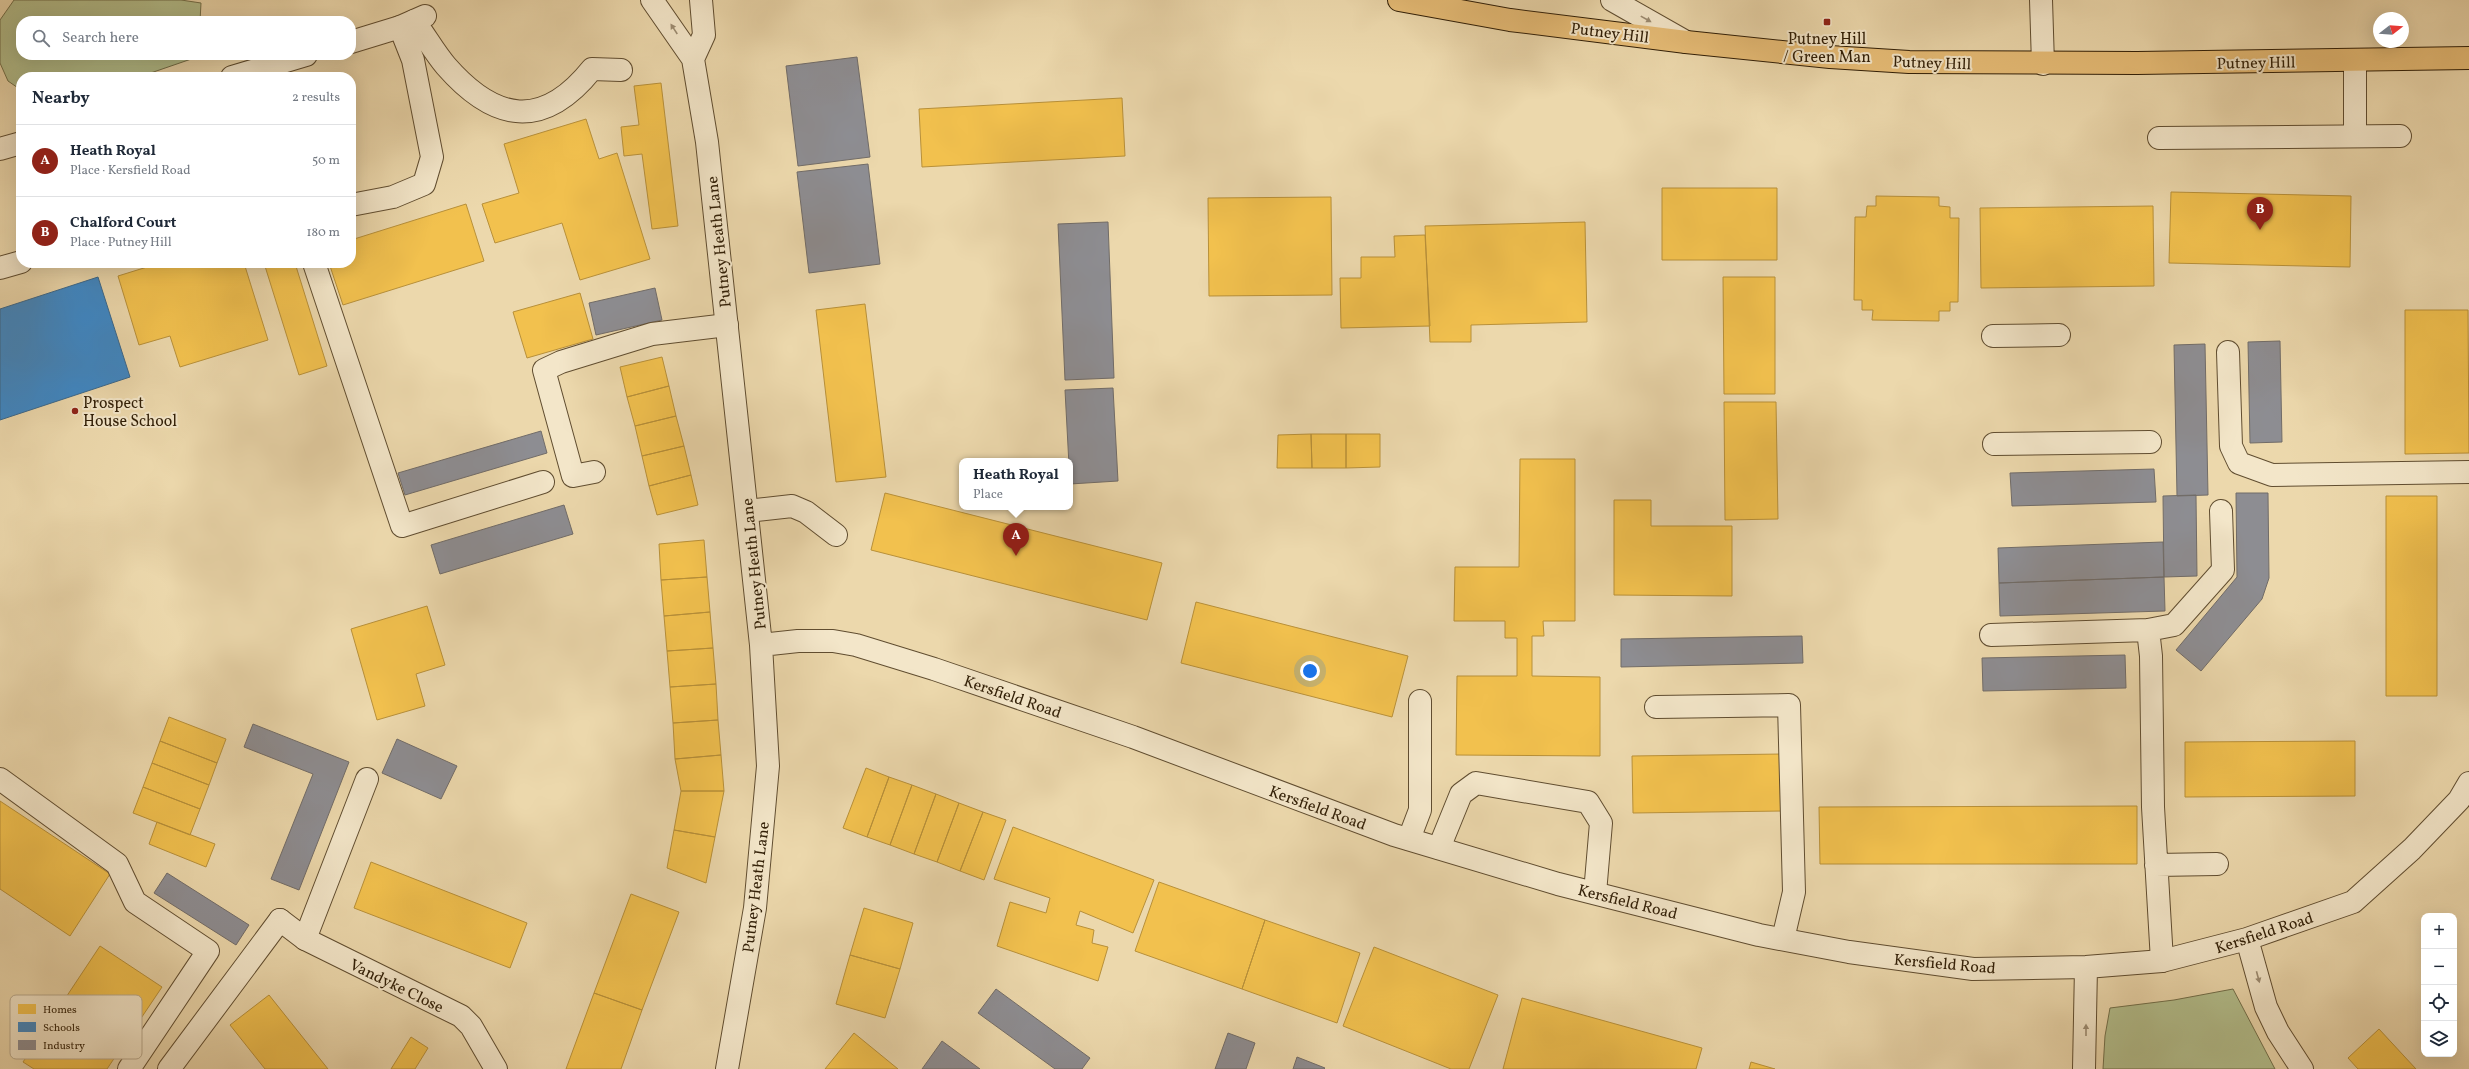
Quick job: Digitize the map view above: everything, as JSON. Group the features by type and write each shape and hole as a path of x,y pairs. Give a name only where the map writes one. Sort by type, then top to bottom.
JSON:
{"main road":[{"name":"Putney Hill","path":"1399,0 1444,5 1686,42 1830,57 1909,62 2043,64 2469,58"}],"street":[{"name":"Putney Heath Lane","path":"652,0 693,59 707,142 762,644 768,766 755,908 727,1069"},
{"path":"693,59 704,35 701,0"},
{"path":"1612,0 1686,42"},
{"path":"2041,0 2043,64"},
{"path":"356,40 413,21"},
{"path":"413,21 446,66 480,97 502,109 531,112 559,102 581,83 592,69 621,70"},
{"path":"356,204 394,197 424,184 432,157 413,60 413,21"},
{"path":"259,72 292,60"},
{"path":"2355,60 2355,136"},
{"path":"2159,138 2400,136"},
{"path":"0,149 16,144"},
{"path":"0,268 16,263"},
{"path":"316,268 402,526 543,482"},
{"path":"594,472 573,476 544,370 561,362 652,334 727,325"},
{"path":"1993,336 2059,334"},
{"path":"2228,352 2231,446 2239,463 2272,475 2469,472"},
{"path":"1994,444 2150,442"},
{"path":"747,511 792,506 806,512 836,535"},
{"path":"1991,635 2148,630 2174,625 2223,570 2221,511"},
{"path":"2148,630 2151,656 2156,865 2162,961"},
{"name":"Kersfield Road","path":"762,644 798,641 833,642 856,646 920,664 1133,737 1218,770 1409,839 1595,893 1783,939 1849,952 1973,969 2086,967 2162,961 2247,940 2353,902 2412,849 2459,800 2469,783"},
{"path":"1409,839 1420,810 1420,701"},
{"path":"1656,707 1789,705 1794,892 1783,939"},
{"path":"0,779 117,864 135,902 208,951 142,1050"},
{"path":"305,940 367,780"},
{"path":"1439,848 1461,794 1476,783 1588,802 1601,823 1595,893"},
{"path":"2156,865 2218,864"},
{"name":"Vandyke Close","path":"169,1069 280,920 305,940 461,1016 472,1026 496,1069"},
{"path":"2247,940 2266,1007 2278,1032 2302,1069"},
{"path":"2084,1069 2086,967"},
{"path":"129,1069 136,1059"}],"green space":[{"path":"14,0 181,0 201,3 200,16 16,16 16,60 188,60 154,72 16,72 16,87 8,81 0,63 0,20"},
{"path":"2233,989 2275,1069 2103,1069 2105,1036 2110,1008 2174,1000"}],"building: Homes":[{"path":"661,83 678,226 652,229 642,154 624,156 621,127 639,125 634,86"},
{"path":"1122,98 1125,156 922,167 919,109"},
{"path":"586,119 599,159 617,153 650,259 580,280 562,223 495,243 482,204 519,193 504,144"},
{"path":"1662,188 1777,188 1777,260 1662,260"},
{"path":"2171,192 2351,196 2350,267 2169,263"},
{"path":"1876,196 1939,197 1939,206 1950,207 1950,218 1959,218 1958,302 1950,302 1950,311 1939,311 1939,321 1872,320 1873,310 1862,310 1862,300 1854,300 1855,217 1866,217 1867,206 1876,206"},
{"path":"1331,197 1332,295 1209,296 1208,198"},
{"path":"466,204 484,261 343,305 331,268 356,268 356,238"},
{"path":"2153,206 2154,286 1981,288 1980,208"},
{"path":"1585,222 1587,322 1471,325 1471,342 1430,342 1425,226"},
{"path":"1425,235 1430,326 1341,328 1340,278 1361,278 1361,257 1395,257 1394,236"},
{"path":"144,268 246,268 268,340 180,367 170,336 139,345 118,276"},
{"path":"266,268 297,268 327,366 299,375"},
{"path":"1723,277 1775,277 1775,394 1724,394"},
{"path":"580,293 593,339 527,358 513,312"},
{"path":"865,304 886,477 836,482 816,310"},
{"path":"2405,310 2468,310 2469,453 2405,454"},
{"path":"662,357 669,386 627,397 620,367"},
{"path":"669,386 676,416 635,426 627,397"},
{"path":"1724,402 1776,402 1778,519 1725,520"},
{"path":"676,416 684,446 642,456 635,426"},
{"path":"1311,434 1346,434 1346,468 1312,468"},
{"path":"1311,434 1312,468 1277,468 1278,435"},
{"path":"1346,434 1380,434 1380,467 1346,468"},
{"path":"684,446 691,475 649,486 642,456"},
{"path":"1520,459 1575,459 1575,621 1543,621 1544,636 1532,636 1532,676 1600,677 1600,756 1456,755 1457,676 1517,676 1517,638 1505,638 1505,621 1454,621 1455,567 1519,567"},
{"path":"691,475 698,505 657,515 649,486"},
{"path":"885,493 1162,563 1147,620 871,550"},
{"path":"2386,496 2437,496 2437,696 2386,696"},
{"path":"1614,500 1651,500 1651,526 1732,526 1732,596 1614,595"},
{"path":"704,540 707,577 661,580 659,544"},
{"path":"707,577 710,612 664,616 661,580"},
{"path":"1196,602 1408,656 1392,717 1181,663"},
{"path":"427,606 445,665 416,674 425,706 377,720 351,629"},
{"path":"710,612 713,648 667,651 664,616"},
{"path":"713,648 716,684 670,687 667,651"},
{"path":"716,684 718,720 673,723 670,687"},
{"path":"169,717 226,739 217,763 160,741"},
{"path":"718,720 721,755 675,759 673,723"},
{"path":"160,741 217,763 209,785 152,763"},
{"path":"2355,741 2355,796 2185,797 2185,742"},
{"path":"1783,754 1784,811 1633,813 1632,756"},
{"path":"721,755 724,791 681,791 675,759"},
{"path":"152,763 209,785 200,809 143,787"},
{"path":"866,768 889,777 867,837 843,828"},
{"path":"889,777 912,785 890,845 867,837"},
{"path":"912,785 936,794 914,854 890,845"},
{"path":"143,787 200,809 190,835 133,813"},
{"path":"681,791 724,791 715,837 674,830"},
{"path":"936,794 959,803 937,862 914,854"},
{"path":"0,801 110,874 70,936 0,889"},
{"path":"959,803 983,812 960,871 937,862"},
{"path":"2137,806 2137,864 1820,864 1819,807"},
{"path":"983,812 1006,820 984,880 960,871"},
{"path":"157,822 215,844 206,867 149,844"},
{"path":"1013,827 1154,880 1133,933 1080,911 1076,925 1094,930 1092,943 1108,947 1098,981 997,946 1010,902 1046,913 1050,898 994,879"},
{"path":"674,830 715,837 706,883 667,868"},
{"path":"371,862 527,923 510,968 354,908"},
{"path":"1159,882 1265,920 1242,989 1135,951"},
{"path":"631,894 679,912 642,1010 594,993"},
{"path":"864,908 913,923 900,969 850,955"},
{"path":"1265,920 1360,953 1337,1023 1242,989"},
{"path":"100,946 162,987 142,1017 142,995 67,995"},
{"path":"1374,947 1498,995 1469,1069 1451,1069 1343,1026"},
{"path":"850,955 900,969 885,1018 836,1004"},
{"path":"594,993 642,1010 621,1069 566,1069"},
{"path":"269,995 328,1069 265,1069 230,1025"},
{"path":"1522,998 1702,1048 1696,1069 1503,1069"},
{"path":"2379,1029 2416,1069 2358,1069 2348,1058"},
{"path":"854,1033 898,1069 825,1069"},
{"path":"411,1037 428,1048 415,1069 391,1069"},
{"path":"25,1059 114,1059 107,1069 34,1069 23,1062"},
{"path":"1751,1062 1775,1069 1749,1069"}],"building: Schools":[{"path":"98,277 130,377 0,420 0,309"}],"building: Industry":[{"path":"857,57 870,157 798,166 786,66"},
{"path":"868,164 880,264 809,273 797,172"},
{"path":"1108,222 1114,378 1065,380 1058,224"},
{"path":"655,288 662,320 596,335 589,303"},
{"path":"2280,341 2282,442 2250,443 2248,342"},
{"path":"2205,344 2208,495 2177,496 2174,345"},
{"path":"1113,388 1118,481 1073,484 1073,458 1069,458 1065,390"},
{"path":"541,431 547,453 405,495 398,473"},
{"path":"2154,469 2156,502 2012,506 2010,473"},
{"path":"2236,493 2268,493 2269,578 2262,599 2201,671 2176,650 2237,577"},
{"path":"2196,495 2197,576 2164,577 2163,496"},
{"path":"564,505 573,534 440,574 431,545"},
{"path":"2163,542 2164,577 1999,583 1998,548"},
{"path":"2164,577 2165,611 2000,616 1999,583"},
{"path":"1802,636 1803,663 1621,667 1621,639"},
{"path":"2125,655 2126,688 1983,691 1982,658"},
{"path":"253,724 349,762 299,890 271,879 313,774 244,747"},
{"path":"397,739 457,766 441,799 382,773"},
{"path":"167,873 249,925 236,945 154,893"},
{"path":"996,989 1090,1058 1082,1069 1055,1069 978,1013"},
{"path":"1228,1033 1255,1043 1246,1069 1215,1069"},
{"path":"942,1041 980,1069 922,1069"},
{"path":"1297,1057 1325,1068 1293,1069"}],"place":[{"name":"Putney Hill / Green Man","path":"1827,22"},
{"name":"Chalford Court","path":"2260,230"},
{"name":"Prospect House School","path":"75,411"},
{"name":"Heath Royal","path":"1016,556"}]}
